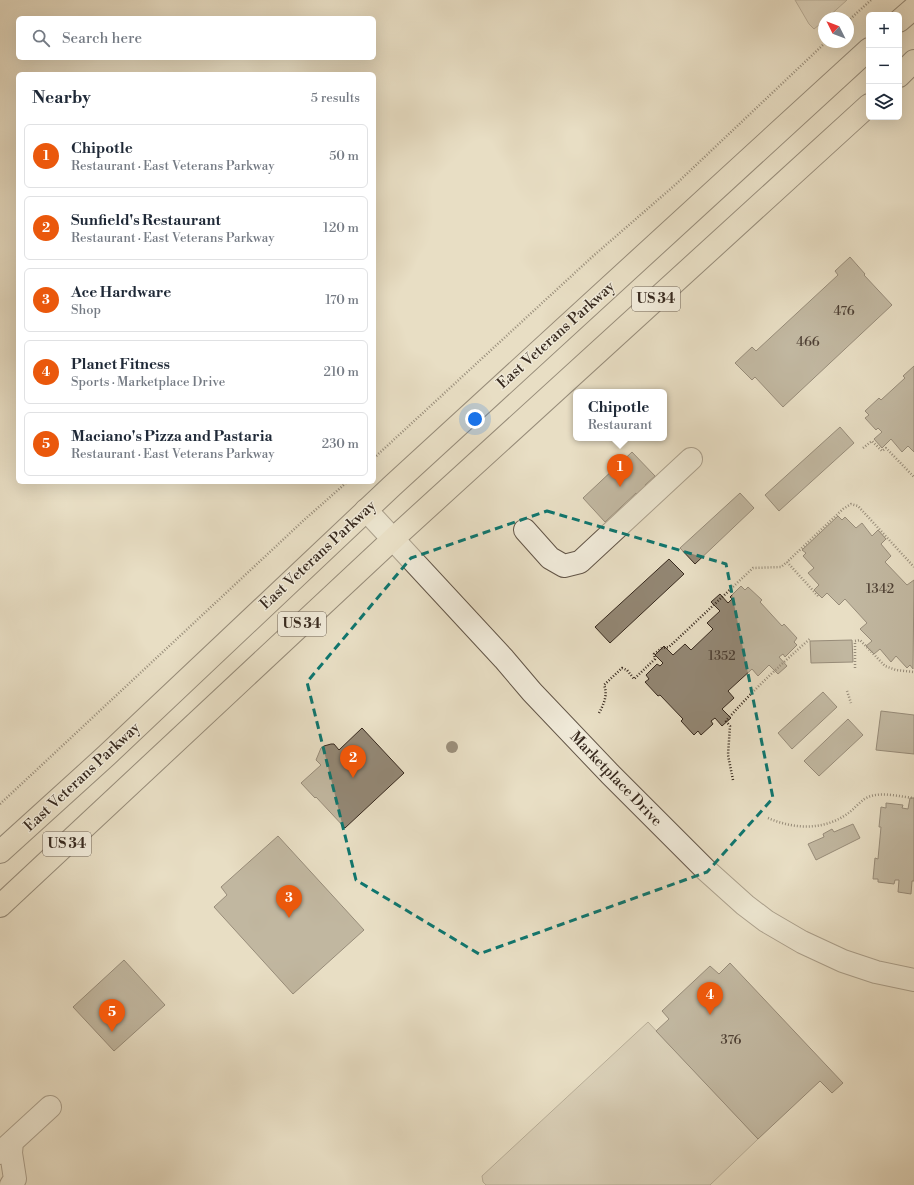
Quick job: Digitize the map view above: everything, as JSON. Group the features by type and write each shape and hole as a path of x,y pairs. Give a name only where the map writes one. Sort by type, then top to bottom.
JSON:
{"main road":[{"path":"902,19 914,8"},
{"name":"East Veterans Parkway","path":"0,852 107,755 366,510 866,52"},
{"path":"902,73 914,61"},
{"name":"US 34","path":"0,906 393,539 866,108"}],"street":[{"path":"525,530 550,558 564,566 580,562 691,459"},
{"name":"Marketplace Drive","path":"366,510 504,659 532,692 639,804 745,906 766,921 802,942 843,961 876,972 914,980"},
{"path":"11,1185 15,1179 11,1153 6,1148 50,1107"}],"path":[{"path":"854,16 871,0"},
{"path":"376,456 592,257 675,185 820,48"},
{"path":"863,448 872,440 882,451 886,448 914,477"},
{"path":"0,804 280,542 345,484"},
{"path":"599,713 606,695 604,685 616,672 622,668 626,670 634,679 655,659 654,654 662,648 669,647 753,568 781,567 843,509 851,504 858,506 914,567"},
{"path":"787,562 818,596"},
{"path":"733,780 728,755 730,726 726,721 748,695 811,638"},
{"path":"855,668 855,640 860,640 885,666 896,670 914,672"},
{"path":"847,692 851,703"},
{"path":"768,818 781,824 802,827 817,826 834,821 847,814 870,796 881,794 914,798"}],"highlighted area":[{"path":"547,511 726,564 773,798 707,872 479,954 356,880 307,682 411,558"}],"shaded area":[{"path":"795,0 847,0 834,12 818,12 818,26 814,29 809,24"},
{"path":"648,1022 758,1139 710,1185 486,1185 483,1182 482,1176"}],"building":[{"path":"850,257 865,274 864,275 892,305 783,407 755,377 752,380 735,363 752,347 756,351 838,275 835,271"},
{"path":"914,366 914,452 908,446 902,452 891,439 882,448 874,439 882,432 878,428 876,430 865,418 869,415 865,411 879,398 881,400 905,378 903,376"},
{"path":"840,427 854,443 779,511 765,495"},
{"path":"632,452 655,476 645,485 647,488 639,496 636,493 605,522 583,498"},
{"path":"740,493 754,508 695,564 680,548"},
{"path":"838,516 842,520 845,517 856,528 862,523 872,536 878,530 886,539 881,544 891,556 885,562 907,585 914,580 913,669 910,665 907,668 896,656 891,662 880,649 874,654 866,646 872,641 860,629 867,623 845,599 839,605 827,593 822,598 814,590 819,585 808,573 814,568 803,556 806,553 802,550"},
{"path":"669,559 684,574 610,643 595,627"},
{"path":"741,586 745,590 748,587 762,600 760,602 782,626 784,624 797,638 794,642 797,645 785,657 783,654 779,657 787,666 778,674 769,665 758,676 752,669 728,691 734,698 722,709 731,718 722,726 715,718 711,721 713,724 701,735 698,731 694,735 681,721 683,719 645,682 649,679 646,675 657,664 660,666 663,663 655,655 664,646 673,655 685,644 691,650 713,629 707,623 720,611 711,602 720,594 728,603 732,599 730,597"},
{"path":"852,640 853,662 811,663 810,641"},
{"path":"823,692 837,707 792,749 778,733"},
{"path":"881,711 914,715 914,754 876,750"},
{"path":"848,719 863,735 819,776 804,761"},
{"path":"362,728 404,773 345,828 301,783 321,765 316,760 321,748 334,744 339,750"},
{"path":"910,798 914,798 914,881 912,881 911,894 898,892 899,880 895,880 894,884 878,882 878,879 873,879 875,858 878,859 881,807 886,808 886,803 903,805 902,808 908,809"},
{"path":"853,824 860,838 816,860 808,844 824,837 823,834 832,829 834,832"},
{"path":"278,836 364,930 293,994 214,907 227,895 221,887"},
{"path":"124,960 165,1005 114,1051 73,1007"},
{"path":"730,963 843,1083 832,1093 820,1081 758,1139 656,1031 669,1019 662,1011 710,966 719,974"}],"place":[{"name":"Chipotle","path":"620,487"},
{"name":"Sunfield's Restaurant","path":"353,778"},
{"name":"Ace Hardware","path":"289,918"},
{"name":"Planet Fitness","path":"710,1015"},
{"name":"Maciano's Pizza and Pastaria","path":"112,1032"}]}
